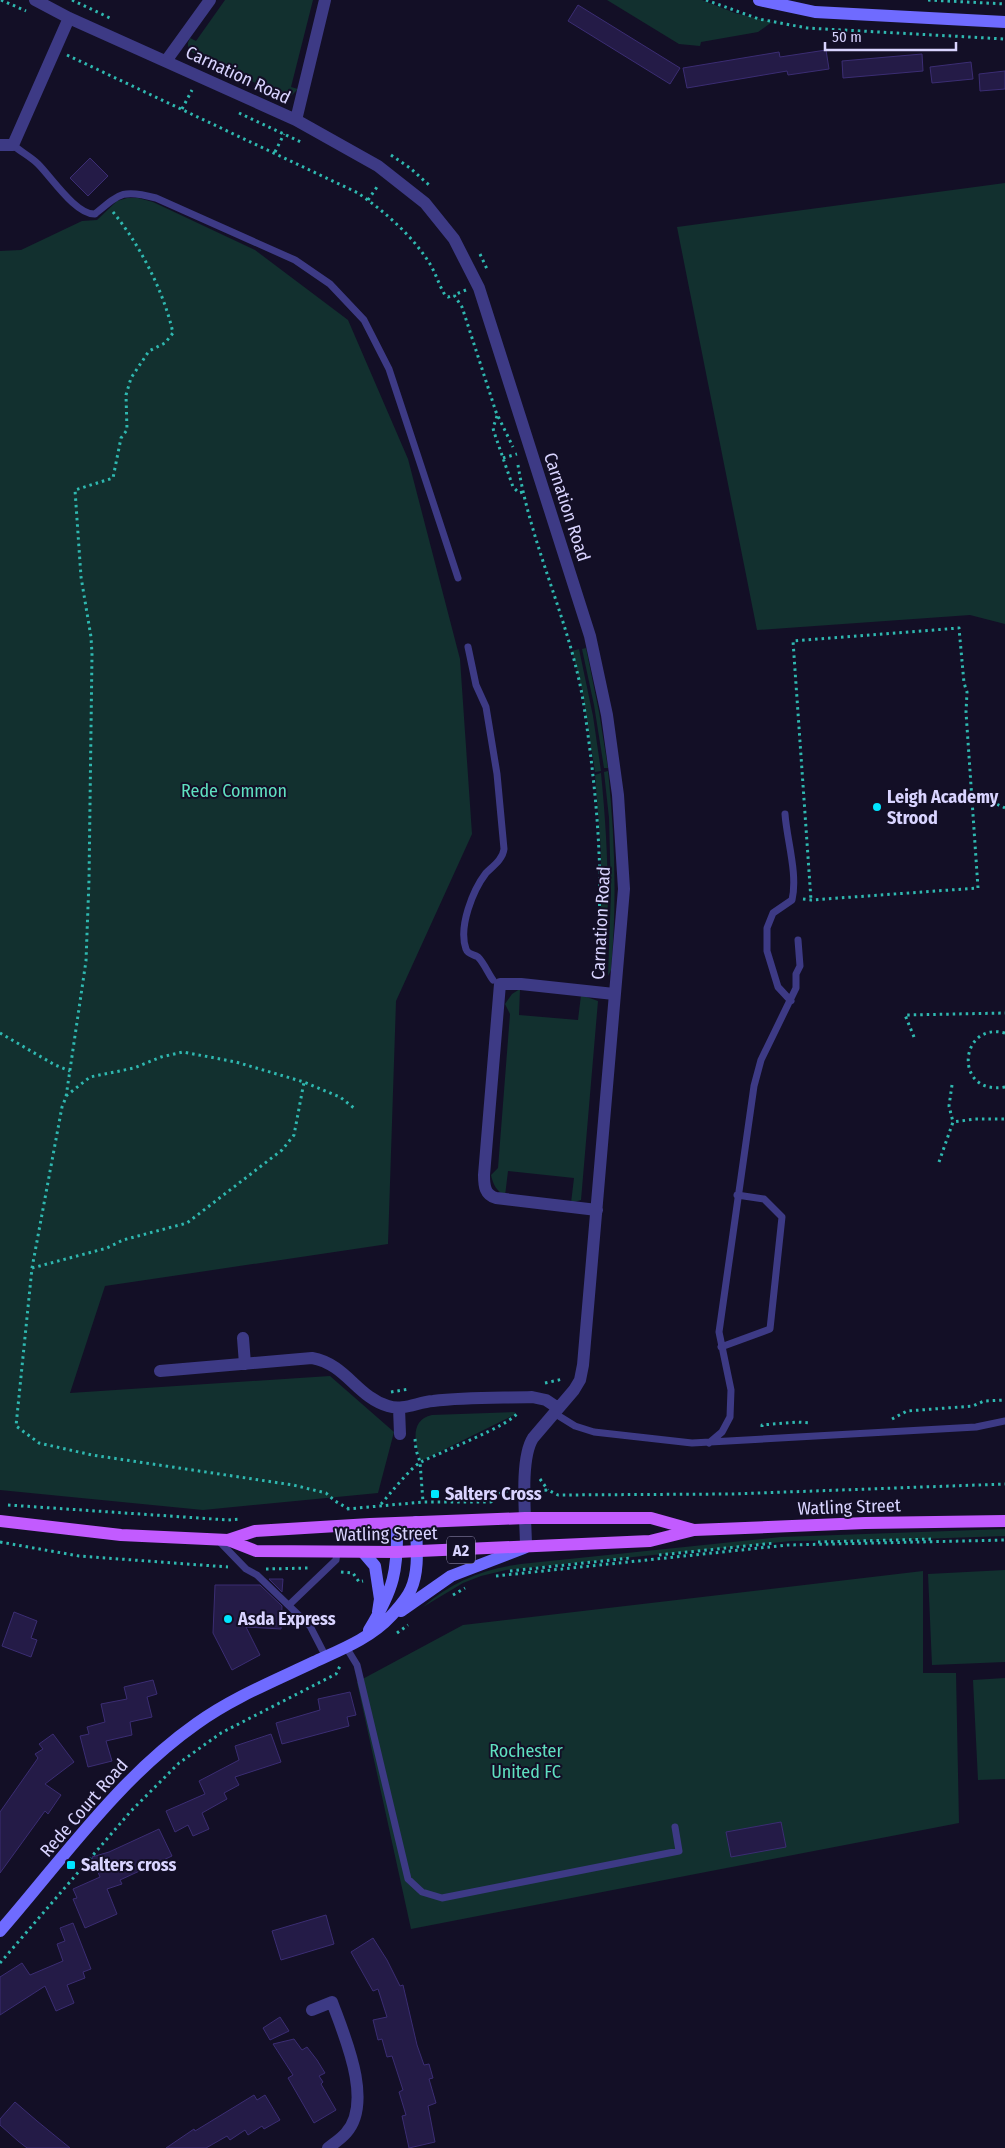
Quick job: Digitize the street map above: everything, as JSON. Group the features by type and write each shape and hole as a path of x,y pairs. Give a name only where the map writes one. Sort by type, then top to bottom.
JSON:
{"main road":[{"path":"760,0 815,12 1005,22"},
{"name":"Watling Street","path":"223,1540 255,1531 525,1518 652,1518 694,1530"},
{"name":"Watling Street","path":"223,1540 256,1551 416,1552 650,1541 694,1530 865,1523 1005,1520"},
{"name":"A2","path":"0,1521 120,1536 223,1540"},
{"name":"Rede Court Road","path":"0,1932 118,1790 167,1746 197,1723 228,1704 365,1637 380,1621 402,1603 412,1589 416,1571 416,1522"},
{"name":"Rede Court Road","path":"380,1621 392,1586 398,1552 397,1523"},
{"path":"380,1621 451,1576 526,1547"},
{"path":"363,1552 375,1566 380,1598 380,1621"}],"street":[{"name":"Carnation Road","path":"166,61 210,0"},
{"name":"Carnation Road","path":"296,120 325,0"},
{"name":"Carnation Road","path":"38,1 69,18 296,120 378,166 425,203 454,239 479,288 590,636 607,715 618,795 624,890 582,1371 577,1386 532,1438 528,1448 525,1518 526,1547"},
{"path":"0,145 13,145 69,18"},
{"name":"Carnation Road","path":"497,982 614,994"},
{"path":"497,982 484,1176 485,1190 488,1195 496,1198 596,1210"},
{"path":"243,1338 245,1364"},
{"path":"160,1371 306,1358 334,1365 374,1400 391,1407 399,1408 420,1403 457,1399 541,1398 556,1410"},
{"path":"399,1408 400,1434"},
{"path":"312,2010 332,2002 347,2042 356,2078 358,2109 348,2132 328,2148"}],"lane":[{"path":"13,145 37,163 76,206 88,215 95,214 112,199 123,194 134,192 156,198 295,260 330,284 364,320 390,369 458,578"},
{"path":"468,647 476,685 486,707 497,774 504,849 502,856 481,880 471,898 466,918 465,945 468,953 480,959 497,982"},
{"path":"785,814 794,884 792,900 773,912 766,928 768,951 778,987 791,1001"},
{"path":"710,1443 722,1432 730,1417 731,1390 719,1332 726,1295 737,1195 756,1076 796,988 796,973 800,968 798,940"},
{"path":"721,1347 770,1329 782,1217 764,1199 737,1195"},
{"path":"556,1410 575,1426 594,1432 692,1444 976,1427 1005,1421"},
{"path":"223,1540 246,1569 257,1575 310,1626 326,1657"},
{"path":"289,1606 336,1559 337,1552"},
{"path":"346,1647 357,1665 408,1879 422,1892 442,1898 679,1851 675,1827"}],"path":[{"path":"1,0 34,16"},
{"path":"72,0 113,20"},
{"path":"928,0 1005,4"},
{"path":"66,49 64,54 351,189 399,225 430,264 445,295 448,297 466,288 470,299"},
{"path":"184,87 201,95"},
{"path":"182,109 192,90"},
{"path":"235,111 311,146"},
{"path":"274,152 284,134"},
{"path":"385,152 410,168 432,188"},
{"path":"368,200 380,181"},
{"path":"118,219 127,229 158,284 173,333 165,343 148,351 131,378 126,395 127,430 122,438 113,478 75,490 81,577 91,637 92,671 86,961 66,1097 62,1107 32,1268 16,1426 39,1443 92,1456 293,1485 326,1493 335,1501 349,1508"},
{"path":"478,250 488,271"},
{"path":"454,295 462,307 498,416 522,459"},
{"path":"498,416 493,428 513,487 519,492 523,492"},
{"path":"519,447 518,453 523,492 559,606 581,688 593,772 599,852 600,933 604,955"},
{"path":"503,458 518,453"},
{"path":"792,900 812,900 978,888 966,712 967,692 964,683 960,628 793,641 812,900"},
{"path":"570,650 575,649"},
{"path":"972,799 988,800 1005,808"},
{"path":"914,1037 905,1015 1005,1013"},
{"path":"1005,1033 990,1032 981,1036 969,1049 967,1058 972,1076 978,1082 996,1089 1005,1087"},
{"path":"0,1033 55,1065 70,1071"},
{"path":"66,1097 90,1077 134,1068 161,1057 183,1052 236,1062 304,1082 340,1097 354,1108"},
{"path":"32,1268 107,1248 123,1240 187,1223 282,1150 294,1135 304,1082"},
{"path":"939,1162 953,1122 949,1106 952,1085"},
{"path":"953,1122 975,1119 1005,1120"},
{"path":"544,1383 555,1382 567,1375"},
{"path":"386,1395 393,1390 414,1389"},
{"path":"510,1411 531,1410 541,1398"},
{"path":"380,1505 420,1462 514,1417 518,1411"},
{"path":"414,1434 420,1462 423,1502"},
{"path":"340,1509 423,1502 490,1502 503,1492 548,1490 558,1495 732,1494 1005,1484"},
{"path":"0,1505 228,1520 246,1518"},
{"path":"1005,1536 786,1542 493,1575 788,1545 1005,1540"},
{"path":"0,1542 79,1556 246,1569 326,1569 353,1574 359,1582 368,1580"},
{"path":"447,1599 470,1584 450,1591"},
{"path":"395,1635 410,1623"},
{"path":"0,1963 131,1811 179,1763 217,1735 336,1674 339,1666 353,1659"}],"green space":[{"path":"225,0 313,0 291,87 298,89 288,99 188,50 190,38 196,41"},
{"path":"607,0 702,0 735,13 772,22 758,32 701,42 700,46 679,44"},
{"path":"1005,183 1005,624 970,615 757,630 677,227"},
{"name":"Rede Common","path":"127,198 138,198 153,202 255,250 348,320 408,459 460,659 472,834 396,1001 388,1244 105,1286 70,1393 330,1376 394,1432 378,1493 203,1510 0,1490 0,251 21,250 82,221 97,220 117,201"},
{"path":"586,648 608,768 604,768 594,705 582,649"},
{"path":"579,649 593,716 601,771 595,772 582,690 572,651"},
{"path":"608,771 614,845 615,895 611,970 608,976 611,892 609,818 604,772"},
{"path":"601,773 607,864 606,954 601,931 601,851 595,775"},
{"path":"520,989 519,1015 578,1020 581,995 598,1001 581,1200 571,1203 574,1178 508,1171 505,1196 496,1187 491,1175 498,1168 510,1014 505,1004 512,994"},
{"path":"515,1412 514,1415 421,1461 416,1434 417,1427 425,1418 432,1415"},
{"path":"1005,1529 1005,1536 791,1541 506,1570 463,1583 423,1607 445,1590 468,1578 494,1569 521,1564 781,1537"},
{"path":"1005,1570 1005,1662 932,1665 928,1574"},
{"name":"Rochester United FC","path":"923,1571 923,1673 956,1673 959,1823 411,1929 357,1682 463,1625"},
{"path":"1005,1678 1005,1779 978,1780 973,1680"}],"building":[{"path":"578,5 680,68 670,84 568,21"},
{"path":"826,50 829,69 788,75 787,71 687,88 683,68 779,52 780,57"},
{"path":"922,54 923,71 843,78 842,61"},
{"path":"971,62 973,79 932,83 930,67"},
{"path":"1005,71 1005,89 980,91 979,74"},
{"path":"90,158 108,176 88,196 70,178"},
{"path":"269,1579 283,1579 282,1592"},
{"name":"Asda Express","path":"215,1585 260,1585 282,1606 281,1629 246,1627 260,1655 232,1670 213,1633"},
{"path":"14,1612 37,1621 31,1638 37,1640 31,1657 2,1646"},
{"path":"153,1680 157,1694 147,1697 152,1717 130,1722 132,1735 106,1741 112,1761 88,1767 80,1736 89,1734 87,1727 105,1722 101,1704 127,1699 124,1687"},
{"path":"350,1692 356,1715 347,1717 349,1726 282,1744 276,1723 320,1710 318,1699"},
{"path":"53,1734 74,1762 45,1784 61,1795 48,1814 45,1811 0,1873 0,1812 38,1758 35,1754 43,1749 39,1744"},
{"path":"271,1734 281,1762 235,1777 239,1785 224,1793 227,1799 202,1813 209,1829 193,1836 188,1825 175,1832 166,1811 205,1794 199,1781 239,1760 235,1746"},
{"path":"781,1822 786,1847 731,1857 726,1832"},
{"path":"159,1829 172,1856 120,1880 122,1884 107,1889 117,1914 85,1928 73,1899 77,1898 73,1889 100,1877 92,1857 109,1852"},
{"path":"326,1915 334,1944 281,1960 272,1931"},
{"path":"73,1923 91,1969 83,1972 85,1978 67,1985 74,2003 56,2011 45,1986 0,2015 0,1977 22,1963 30,1975 63,1961 57,1944 65,1941 60,1928"},
{"path":"373,1938 400,1986 403,1985 417,2045 424,2065 429,2064 433,2078 429,2079 436,2103 428,2106 435,2142 409,2148 402,2116 406,2115 399,2092 403,2090 392,2056 387,2057 382,2039 378,2040 373,2020 387,2017 378,1989 373,1991 351,1952"},
{"path":"280,2017 289,2031 270,2040 263,2028"},
{"path":"294,2039 302,2050 307,2047 325,2073 319,2076 323,2082 321,2084 336,2110 314,2123 288,2078 293,2075 273,2044"},
{"path":"254,2095 257,2100 265,2095 280,2120 264,2129 262,2126 248,2135 245,2130 230,2140 227,2136 206,2148 166,2148 194,2129 195,2131"},
{"path":"15,2102 70,2148 27,2148 18,2141 0,2125 0,2119"}],"place":[{"name":"Leigh Academy Strood","path":"877,807"},
{"name":"Salters Cross","path":"435,1494"},
{"name":"Asda Express","path":"228,1619"},
{"name":"Salters cross","path":"71,1865"}]}
